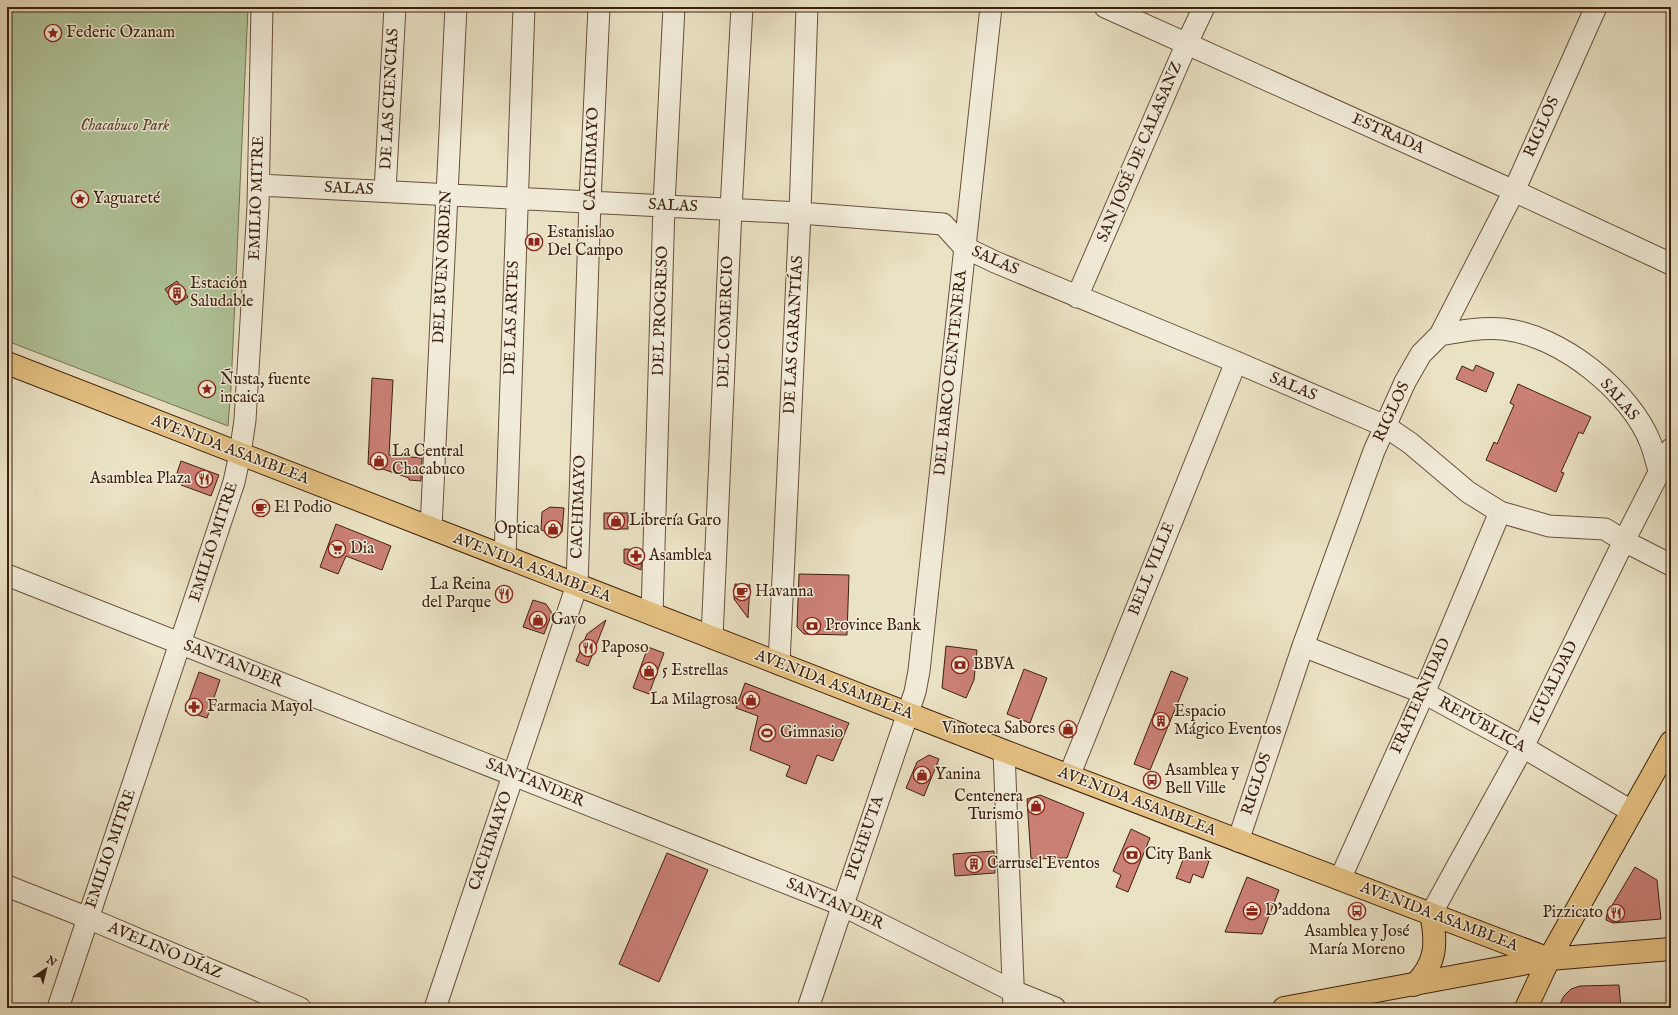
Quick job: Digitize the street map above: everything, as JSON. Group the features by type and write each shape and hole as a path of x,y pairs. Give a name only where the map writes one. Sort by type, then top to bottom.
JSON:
{"main road":[{"name":"AVENIDA ASAMBLEA","path":"7,363 1004,751 1549,959 1671,949"},
{"path":"1526,1008 1549,959 1671,742"},
{"path":"1414,984 1425,975 1432,961 1435,946 1431,914"},
{"path":"1284,1008 1549,959"}],"street":[{"name":"EMILIO MITRE","path":"58,1008 181,644 234,482 240,454 245,420 259,185 262,7"},
{"name":"DE LAS CIENCIAS","path":"385,191 395,7"},
{"name":"DEL BUEN ORDEN","path":"431,528 456,7"},
{"name":"DE LAS ARTES","path":"505,557 516,198 524,7"},
{"name":"CACHIMAYO","path":"435,1008 577,585 590,202 599,7"},
{"name":"DEL PROGRESO","path":"652,614 664,206 674,7"},
{"name":"DEL COMERCIO","path":"712,638 731,209 742,7"},
{"name":"DE LAS GARANTÍAS","path":"779,664 808,7"},
{"name":"DEL BARCO CENTENERA","path":"907,713 915,692 919,671 991,7"},
{"name":"ESTRADA","path":"1105,7 1514,191 1671,264"},
{"name":"SAN JOSÉ DE CALASANZ","path":"1077,297 1204,7"},
{"name":"RIGLOS","path":"1238,840 1303,646 1374,451 1405,382 1422,354 1440,335 1514,191 1596,7"},
{"name":"SALAS","path":"259,185 731,209 943,224 964,247 1077,297 1236,362 1385,426 1410,443 1468,492 1500,512 1549,526 1605,529 1624,541 1671,565"},
{"name":"SALAS","path":"1440,335 1473,329 1504,329 1540,339 1582,361 1619,396 1638,419 1651,443 1659,470"},
{"name":"BELL VILLE","path":"1069,776 1236,362"},
{"name":"IGUALDAD","path":"1431,914 1523,747 1671,448"},
{"name":"FRATERNIDAD","path":"1340,879 1424,693 1500,512"},
{"name":"SANTANDER","path":"7,575 842,905 1014,999 1055,1008"},
{"name":"REPÚBLICA","path":"1303,646 1424,693 1523,747 1631,811"},
{"name":"PICHEUTA","path":"808,1008 907,713"},
{"path":"1004,751 1014,999"},
{"name":"AVELINO DÍAZ","path":"7,886 88,918 300,1008"}],"green space":[{"name":"Chacabuco Park","path":"7,7 248,7 228,426 7,341"}],"building":[{"name":"Estación Saludable","path":"177,281 188,297 176,305 165,289"},
{"path":"1476,365 1494,373 1486,392 1456,379 1462,366 1473,371"},
{"path":"372,378 393,380 389,455 422,458 421,481 409,480 409,478 368,464"},
{"path":"1518,384 1591,417 1583,434 1579,432 1561,472 1564,473 1556,492 1486,460 1494,442 1497,444 1514,405 1510,403"},
{"path":"181,461 219,475 211,496 181,485 185,476 177,473"},
{"path":"550,507 564,508 562,532 556,535 541,530 542,512"},
{"name":"Librería Garo","path":"604,513 628,513 628,529 604,529"},
{"path":"336,524 391,546 382,570 346,556 338,574 320,567"},
{"name":"Asamblea","path":"624,549 642,550 641,570 624,563"},
{"path":"799,574 849,575 847,635 804,634 797,627"},
{"name":"Havanna","path":"735,584 750,585 748,618 734,599"},
{"name":"Gavo","path":"533,600 546,604 552,613 544,634 523,627"},
{"name":"Paposo","path":"606,620 588,666 576,661 587,634"},
{"name":"BBVA","path":"946,646 977,650 974,680 966,698 942,688"},
{"name":"5 Estrellas","path":"648,647 664,653 649,694 633,688"},
{"path":"1024,669 1047,678 1030,723 1007,714"},
{"name":"Espacio Mágico Eventos","path":"1171,671 1188,678 1150,770 1134,764"},
{"path":"199,672 220,680 207,718 185,711"},
{"path":"745,683 849,723 833,761 817,755 806,784 786,776 790,766 750,750 758,716 736,708"},
{"name":"Yanina","path":"929,755 939,759 924,796 906,788 917,762"},
{"path":"1040,795 1084,813 1067,858 1031,859 1027,799"},
{"name":"City Bank","path":"1131,829 1150,838 1128,892 1116,887 1121,875 1113,871"},
{"name":"Carrusel Eventos","path":"994,851 995,873 955,876 953,854"},
{"path":"1186,852 1209,861 1203,878 1193,874 1190,883 1176,878"},
{"path":"667,853 708,870 659,982 619,964"},
{"path":"1635,867 1657,880 1661,919 1613,923 1606,920 1607,914"},
{"name":"D'addona","path":"1247,877 1279,890 1262,934 1225,932"},
{"path":"1619,985 1621,1008 1558,1008 1564,996 1571,989 1580,986"}],"place":[{"name":"Federic Ozanam","path":"53,33"},
{"name":"Yaguareté","path":"80,199"},
{"name":"Estanislao Del Campo","path":"534,242"},
{"name":"Estación Saludable","path":"177,293"},
{"name":"Ñusta, fuente incaica","path":"207,389"},
{"name":"La Central Chacabuco","path":"379,461"},
{"name":"Asamblea Plaza","path":"204,479"},
{"name":"El Podio","path":"261,508"},
{"name":"Librería Garo","path":"616,521"},
{"name":"Optica","path":"553,529"},
{"name":"Dia","path":"337,549"},
{"name":"Asamblea","path":"636,556"},
{"name":"Havanna","path":"742,592"},
{"name":"La Reina del Parque","path":"504,594"},
{"name":"Gavo","path":"538,620"},
{"name":"Province Bank","path":"812,626"},
{"name":"Paposo","path":"588,648"},
{"name":"BBVA","path":"960,665"},
{"name":"5 Estrellas","path":"649,671"},
{"name":"La Milagrosa","path":"751,700"},
{"name":"Farmacia Mayol","path":"194,707"},
{"name":"Espacio Mágico Eventos","path":"1161,721"},
{"name":"Vinoteca Sabores","path":"1068,729"},
{"name":"Gimnasio","path":"767,733"},
{"name":"Yanina","path":"922,775"},
{"name":"Asamblea y Bell Ville","path":"1152,780"},
{"name":"Centenera Turismo","path":"1036,806"},
{"name":"City Bank","path":"1132,855"},
{"name":"Carrusel Eventos","path":"974,864"},
{"name":"D'addona","path":"1252,911"},
{"name":"Asamblea y José María Moreno","path":"1357,911"},
{"name":"Pizzicato","path":"1616,913"}]}
